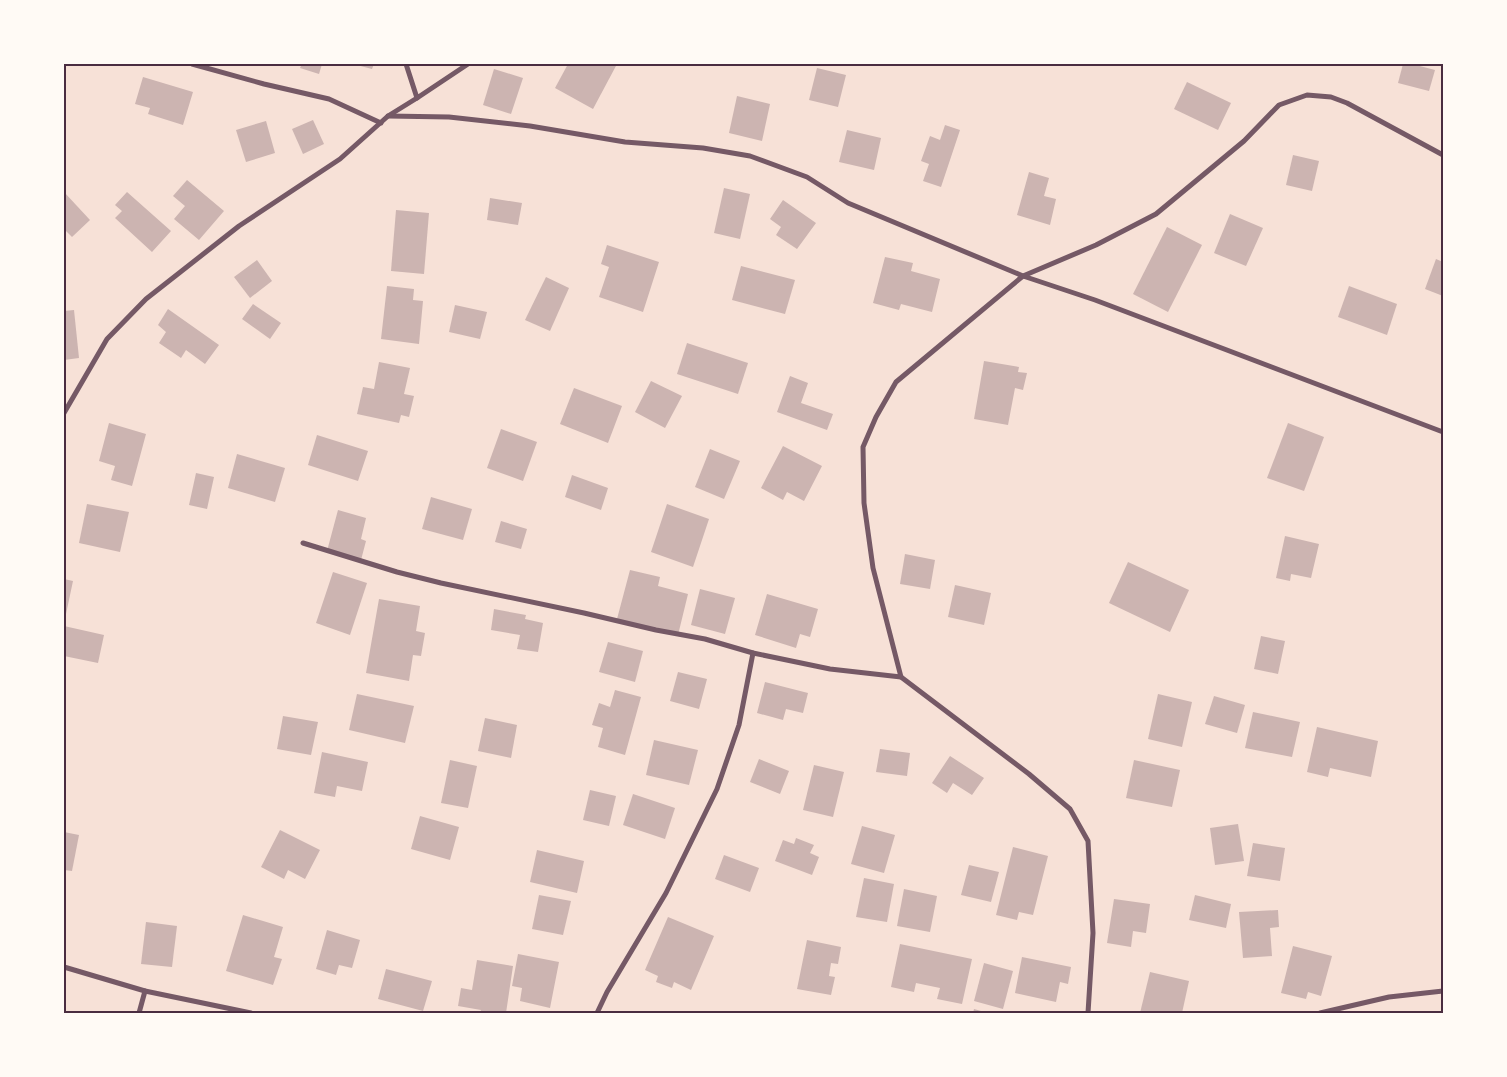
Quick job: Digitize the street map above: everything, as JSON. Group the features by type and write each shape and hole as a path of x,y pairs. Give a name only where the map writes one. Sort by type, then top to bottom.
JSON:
{"street":[{"path":"192,64 264,84 330,99 381,123"},
{"path":"406,64 418,98"},
{"path":"64,413 107,338 146,299 239,226 340,159 388,116 468,64"},
{"path":"901,677 873,568 864,504 864,447 876,416 896,382 1023,276 1096,245 1156,214 1244,141 1279,105 1307,95 1332,97 1443,155"},
{"path":"388,116 449,117 530,126 625,142 703,148 750,156 807,177 848,203 1023,276 1104,303 1443,432"},
{"path":"303,543 432,581 705,639 753,653 830,670 901,677 1013,762 1070,809 1088,842 1093,933 1088,1013"},
{"path":"597,1013 607,992 666,893 717,788 739,725 753,653"},
{"path":"64,966 145,990 251,1013"},
{"path":"139,1013 145,990"},
{"path":"1320,1013 1389,997 1443,991"}],"building":[{"path":"302,64 322,64 319,74 300,68"},
{"path":"353,64 374,64 372,69"},
{"path":"568,64 617,64 593,109 555,88"},
{"path":"1403,64 1412,64 1435,70 1429,91 1398,83"},
{"path":"817,68 846,75 838,107 809,100"},
{"path":"494,69 523,78 511,114 483,105"},
{"path":"143,77 193,92 183,125 148,114 150,108 135,104"},
{"path":"1187,82 1231,103 1218,130 1174,109"},
{"path":"737,96 770,104 762,141 729,133"},
{"path":"313,120 324,144 303,154 292,129"},
{"path":"266,121 275,153 246,162 236,130"},
{"path":"945,125 960,130 941,187 923,181 929,164 921,161 930,136 940,140"},
{"path":"847,130 881,138 874,170 839,162"},
{"path":"1293,155 1319,161 1312,191 1286,185"},
{"path":"1029,172 1049,178 1044,196 1056,199 1050,225 1017,215"},
{"path":"187,180 224,211 199,240 174,219 185,206 173,196"},
{"path":"724,188 750,194 740,239 714,233"},
{"path":"64,192 90,220 72,237 64,229"},
{"path":"127,192 171,231 152,252 115,218 122,211 115,205"},
{"path":"490,198 522,203 518,225 487,220"},
{"path":"783,200 816,223 797,249 776,235 781,227 770,219"},
{"path":"396,210 429,213 424,274 391,271"},
{"path":"1230,214 1263,228 1246,266 1214,253"},
{"path":"1167,227 1202,245 1168,312 1133,294"},
{"path":"607,245 659,262 643,312 599,297 609,267 601,264"},
{"path":"885,257 913,263 911,271 940,279 932,312 901,304 899,310 873,303"},
{"path":"1436,259 1443,262 1443,296 1425,289"},
{"path":"257,260 272,281 250,298 234,277"},
{"path":"741,266 795,280 785,314 732,300"},
{"path":"546,277 569,288 550,331 525,320"},
{"path":"387,286 414,289 413,300 423,301 419,344 381,339"},
{"path":"1349,286 1397,304 1387,335 1338,317"},
{"path":"253,304 281,323 270,339 242,319"},
{"path":"455,305 487,312 480,339 449,332"},
{"path":"168,309 219,345 205,364 186,350 181,358 159,343 166,332 158,325"},
{"path":"74,310 79,358 64,360 64,311"},
{"path":"687,343 748,363 738,394 677,374"},
{"path":"984,361 1019,367 1018,372 1027,373 1023,390 1015,388 1008,425 974,419"},
{"path":"379,362 410,368 404,394 414,396 409,417 401,415 399,423 357,414 363,387 374,389"},
{"path":"790,376 808,383 801,403 833,414 827,430 777,412"},
{"path":"651,381 682,396 665,428 635,412"},
{"path":"574,388 622,406 608,443 560,424"},
{"path":"109,423 146,434 132,486 111,480 115,466 99,461"},
{"path":"1288,423 1324,437 1304,491 1267,478"},
{"path":"501,429 537,442 523,481 487,468"},
{"path":"317,435 368,451 358,481 308,465"},
{"path":"783,446 822,466 804,501 787,492 783,500 761,488"},
{"path":"710,449 740,461 724,499 695,487"},
{"path":"237,454 285,468 275,502 228,488"},
{"path":"196,473 214,477 207,509 189,505"},
{"path":"572,475 608,488 601,510 565,497"},
{"path":"431,497 472,509 463,540 422,529"},
{"path":"87,504 129,512 120,552 79,543"},
{"path":"667,504 709,519 693,567 651,552"},
{"path":"338,510 366,518 361,539 366,541 361,560 327,551"},
{"path":"501,521 527,529 521,549 495,542"},
{"path":"1285,536 1319,544 1311,578 1291,574 1290,581 1276,578"},
{"path":"905,554 935,560 930,589 900,584"},
{"path":"1128,562 1189,590 1170,632 1109,603"},
{"path":"630,570 660,577 658,586 688,594 678,635 617,619"},
{"path":"333,572 367,583 350,635 316,623"},
{"path":"64,579 73,581 66,614 64,613"},
{"path":"955,585 991,593 984,625 948,617"},
{"path":"700,589 735,598 725,634 691,625"},
{"path":"767,594 818,609 810,637 800,634 796,648 755,635"},
{"path":"379,599 420,606 416,631 425,633 421,656 413,655 409,681 366,673"},
{"path":"494,609 526,615 525,619 543,623 538,652 517,649 520,635 491,630"},
{"path":"64,626 104,635 98,663 64,656"},
{"path":"1261,636 1285,641 1278,674 1254,669"},
{"path":"608,642 643,651 635,682 599,672"},
{"path":"678,672 707,679 699,709 670,701"},
{"path":"765,682 808,693 803,713 786,709 783,720 757,713"},
{"path":"615,690 641,697 625,755 598,747 603,728 592,725 599,703 610,707"},
{"path":"357,694 414,706 405,743 349,730"},
{"path":"1158,694 1192,702 1182,747 1148,739"},
{"path":"1214,696 1245,705 1237,733 1205,724"},
{"path":"1253,712 1300,722 1292,757 1245,748"},
{"path":"283,716 318,722 311,755 277,749"},
{"path":"485,718 517,725 511,758 478,751"},
{"path":"1317,727 1378,741 1371,777 1330,768 1328,777 1307,772"},
{"path":"654,740 698,750 689,785 646,775"},
{"path":"880,749 910,753 907,776 876,772"},
{"path":"322,752 368,762 362,791 337,786 335,797 314,793"},
{"path":"950,756 984,778 972,795 953,783 947,793 932,783"},
{"path":"759,759 789,771 780,794 750,782"},
{"path":"450,760 477,766 468,808 441,803"},
{"path":"1134,760 1180,770 1172,807 1126,798"},
{"path":"814,765 844,772 833,817 803,810"},
{"path":"590,790 616,796 609,826 583,820"},
{"path":"633,794 675,808 665,839 623,825"},
{"path":"420,816 459,827 450,860 411,849"},
{"path":"1238,824 1244,861 1215,865 1210,828"},
{"path":"862,826 895,835 884,873 851,864"},
{"path":"280,830 320,850 305,879 288,870 284,879 261,867"},
{"path":"64,832 79,835 72,871 64,870"},
{"path":"796,838 814,845 810,853 819,857 812,875 775,861 783,840 794,844"},
{"path":"1253,843 1285,848 1280,881 1247,876"},
{"path":"1013,847 1048,856 1033,915 1019,912 1017,920 996,915"},
{"path":"537,850 584,861 577,893 530,882"},
{"path":"724,855 759,868 750,892 715,879"},
{"path":"969,865 999,872 991,902 961,895"},
{"path":"864,878 894,884 887,922 856,917"},
{"path":"904,889 937,896 930,932 897,926"},
{"path":"539,895 571,901 563,935 532,929"},
{"path":"1195,895 1231,904 1226,928 1189,920"},
{"path":"1114,899 1150,904 1146,933 1133,931 1131,947 1107,943"},
{"path":"1278,910 1279,927 1270,928 1272,956 1243,958 1239,912"},
{"path":"243,915 283,927 274,957 282,959 273,985 226,971"},
{"path":"668,917 714,936 691,990 674,982 672,988 656,982 658,976 645,970"},
{"path":"146,922 177,926 172,967 141,964"},
{"path":"327,930 360,940 352,968 339,965 336,975 316,969"},
{"path":"807,940 841,947 838,964 831,963 829,976 835,977 831,995 797,989"},
{"path":"900,944 972,959 962,1004 937,999 940,988 916,983 914,992 891,987"},
{"path":"1293,946 1332,956 1321,996 1308,992 1306,999 1281,993"},
{"path":"518,954 559,962 550,1008 520,1001 522,988 512,986"},
{"path":"1022,957 1071,967 1068,984 1060,982 1056,1002 1015,993"},
{"path":"477,960 513,966 506,1013 480,1013 481,1010 458,1006 461,988 472,990"},
{"path":"984,963 1013,971 1003,1009 974,1001"},
{"path":"386,969 432,981 423,1011 378,999"},
{"path":"1150,972 1189,981 1182,1013 1140,1013"},
{"path":"974,1009 988,1013 973,1013"}]}
